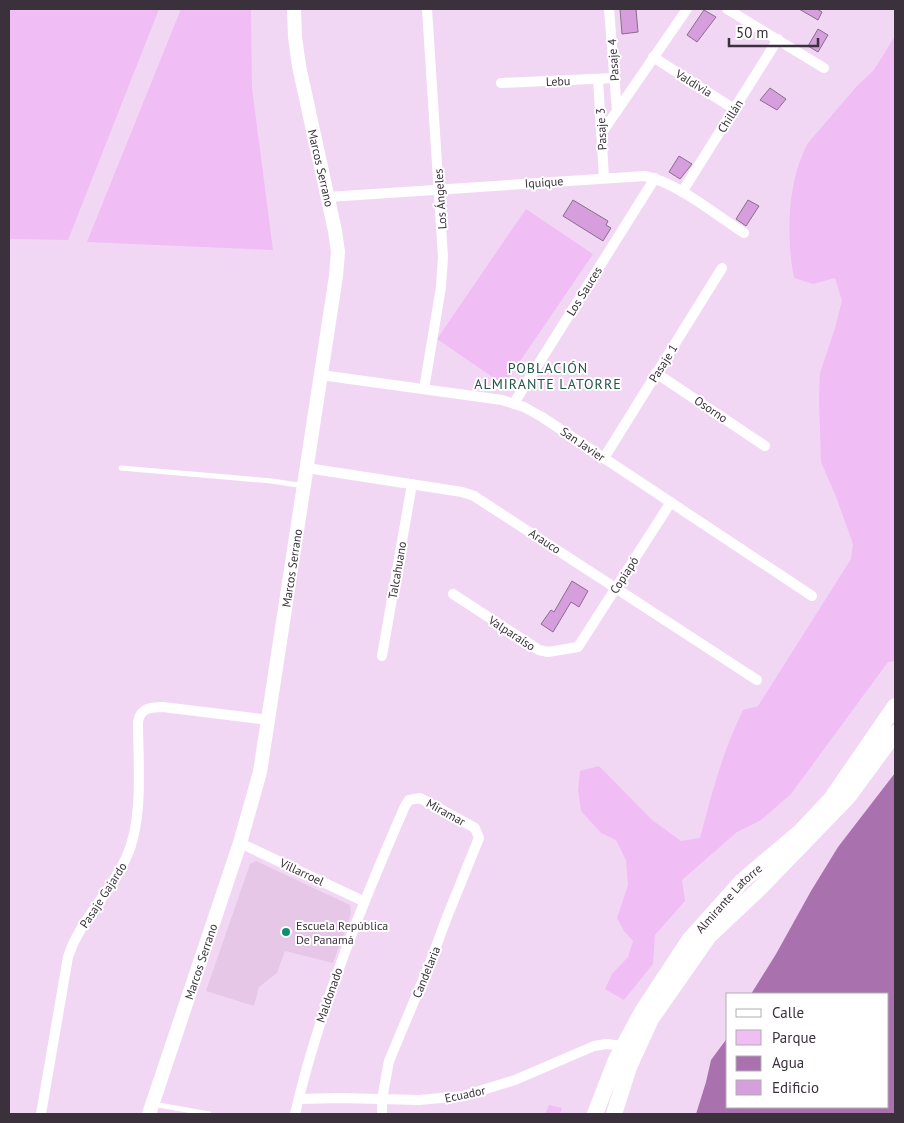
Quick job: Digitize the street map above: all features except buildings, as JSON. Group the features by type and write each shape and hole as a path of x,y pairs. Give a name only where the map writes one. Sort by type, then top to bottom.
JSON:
{"main road":[{"name":"Almirante Latorre","path":"595,1114 623,1046 648,1000 690,939 742,881 801,831 819,812 836,792 895,706"},
{"name":"Almirante Latorre","path":"614,1114 629,1067 651,1019 709,936 761,887 848,797 895,733"}],"street":[{"name":"Marcos Serrano","path":"150,1109 240,844 260,772 338,264 337,242 328,197 298,66 294,9"},
{"name":"Los Ángeles","path":"424,389 443,267 427,9"},
{"name":"Pasaje 4","path":"609,9 617,111"},
{"path":"601,134 687,9"},
{"path":"727,9 824,68"},
{"name":"Chillán","path":"682,192 778,40"},
{"name":"Valdivia","path":"653,57 734,109"},
{"name":"Lebu","path":"501,83 615,78"},
{"name":"Pasaje 3","path":"598,79 604,178"},
{"name":"Iquique","path":"328,197 636,176 655,178 682,192 744,233"},
{"name":"Los Sauces","path":"514,403 655,178"},
{"name":"Pasaje 1","path":"604,458 722,268"},
{"name":"Osorno","path":"656,373 765,446"},
{"name":"San Javier","path":"321,375 514,403 533,412 812,596"},
{"name":"Arauco","path":"307,468 462,492 474,496 757,680"},
{"name":"Talcahuano","path":"382,656 412,484"},
{"name":"Copiapó","path":"578,647 671,502"},
{"name":"Valparaíso","path":"453,594 539,650 548,652 578,647"},
{"name":"Pasaje Gajardo","path":"41,1114 68,957 82,927 121,869 134,834 138,806 138,722 140,714 147,709 163,707 269,720"},
{"name":"Miramar","path":"413,799 424,800 475,828 478,832"},
{"name":"Maldonado","path":"295,1114 331,987 364,901 405,806 413,799"},
{"name":"Candelaria","path":"382,1114 382,1099 389,1061 478,841 478,832"},
{"name":"Villarroel","path":"240,844 364,901"},
{"name":"Ecuador","path":"298,1099 419,1100 463,1096 516,1080 587,1048 601,1044 623,1046"}],"lane":[{"path":"122,468 272,481 304,486"},
{"path":"150,1109 209,1114"}],"shaded area":[{"name":"Escuela República De Panamá","path":"256,861 350,905 351,914 333,963 285,951 277,973 259,987 254,1006 206,991 250,864"}],"green space":[{"path":"9,9 159,9 68,240 9,239"},
{"path":"181,9 251,9 252,88 273,250 87,242"},
{"path":"895,36 895,661 888,662 791,794 761,820 737,832 682,880 685,901 655,935 653,964 624,1000 605,989 612,974 628,957 633,941 624,931 617,918 628,885 626,860 616,840 601,833 581,811 578,790 580,771 599,766 652,820 681,841 700,838 723,758 743,710 758,706 851,559 853,544 821,462 820,373 842,301 835,278 813,284 794,278 790,245 790,209 796,174 808,143 857,86 874,70"},
{"path":"526,209 593,254 504,385 437,339"},
{"path":"549,1105 562,1108 560,1114 545,1114"}],"water":[{"path":"895,773 895,1114 696,1114 711,1060 726,1040 726,1108 889,1108 889,993 752,993 838,847"}],"place":[{"name":"Escuela República De Panamá","path":"286,932"}],"district":[{"name":"POBLACIÓN ALMIRANTE LATORRE","path":"548,376"}]}
